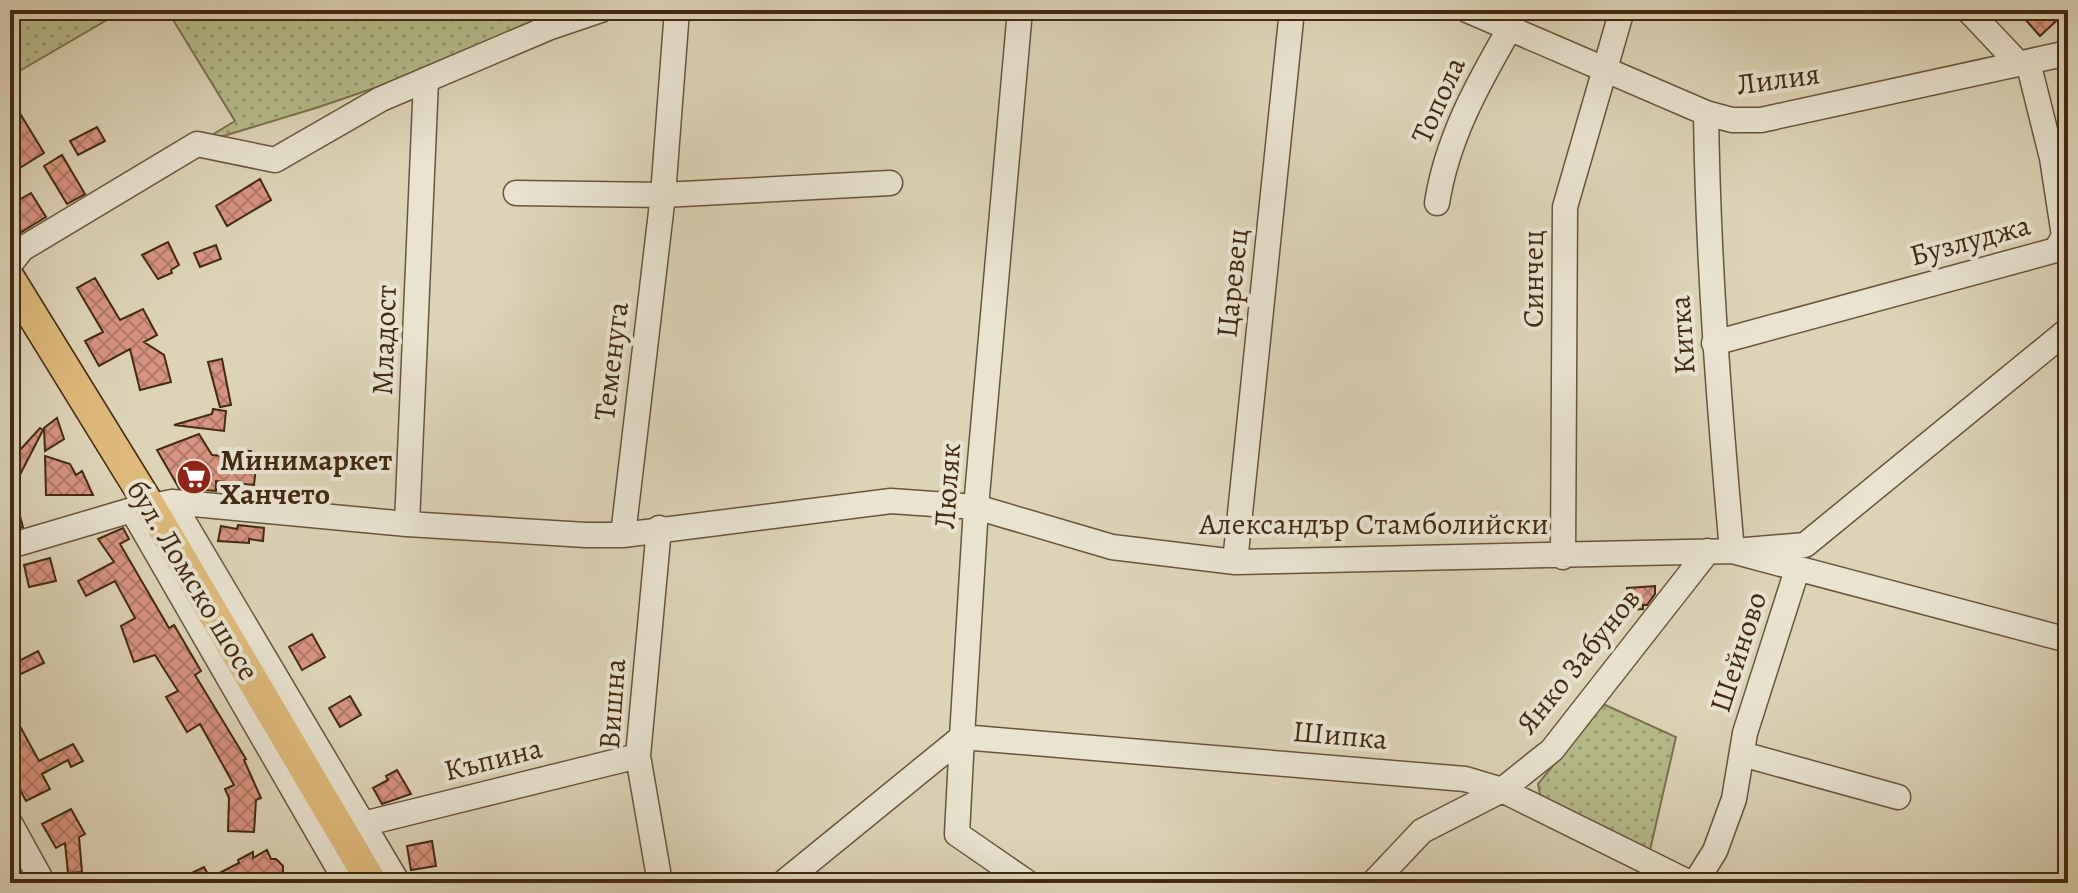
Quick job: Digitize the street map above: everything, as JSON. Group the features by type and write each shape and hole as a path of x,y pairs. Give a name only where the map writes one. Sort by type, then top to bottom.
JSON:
{"main road":[{"name":"бул. Ломско шосе","path":"10,279 151,506 372,883"}],"street":[{"path":"10,264 22,249 197,144 275,160 381,99 548,28 601,10"},
{"name":"Теменуга","path":"623,535 663,195 677,10"},
{"name":"Люляк","path":"1020,10 976,507 957,834 1028,883"},
{"name":"Царевец","path":"1235,562 1292,10"},
{"name":"Лилия","path":"1467,10 1706,113 1732,120 1761,120 2068,53"},
{"name":"Синчец","path":"1563,557 1565,207 1622,10"},
{"path":"1968,10 2024,63"},
{"name":"Топола","path":"1437,203 1443,168 1455,133 1510,28"},
{"name":"Бузлуджа","path":"1714,343 2056,250 2064,236 2052,158 2024,63"},
{"name":"Младост","path":"407,524 426,80"},
{"name":"Китка","path":"1706,113 1720,551"},
{"path":"516,193 663,195 890,183"},
{"path":"1720,551 1805,545 2068,330"},
{"name":"Александър Стамболийски","path":"151,506 623,535 659,528 891,501 976,507 1112,547 1235,562 1563,557 1720,551 2068,640"},
{"path":"10,546 151,506"},
{"path":"151,506 363,824 398,883"},
{"path":"151,506 347,883"},
{"name":"Вишна","path":"659,528 638,756 660,883"},
{"name":"Янко Забунов","path":"1373,883 1422,831 1502,790 1552,750 1720,551"},
{"name":"Шейново","path":"1692,883 1715,851 1734,799 1745,733 1797,570"},
{"path":"783,883 962,737"},
{"name":"Шипка","path":"962,737 1465,779 1502,790 1692,883"},
{"path":"1742,754 1898,797"},
{"name":"Къпина","path":"363,824 638,756"},
{"path":"10,823 43,883"}],"green space":[{"path":"10,10 124,10 16,73 10,63"},
{"path":"167,10 601,10 319,107 197,144 235,121"},
{"path":"1603,704 1676,737 1650,850 1541,800 1538,784"}],"building":[{"path":"2032,10 2068,10 2040,36 2024,18"},
{"path":"10,97 44,153 10,174"},
{"path":"97,127 105,141 78,155 70,141"},
{"path":"62,155 85,194 67,204 44,166"},
{"path":"260,179 271,200 227,226 216,206"},
{"path":"31,193 46,217 18,234 10,220 10,205"},
{"path":"168,242 179,265 171,270 172,273 158,279 142,255"},
{"path":"216,245 221,259 200,267 194,253"},
{"path":"95,278 120,320 143,309 157,335 144,342 164,355 171,382 140,390 130,349 99,366 85,341 103,332 77,288"},
{"path":"222,359 231,405 220,407 208,362"},
{"path":"213,409 226,411 224,431 174,425 212,414"},
{"path":"57,418 64,439 45,451 44,428"},
{"path":"40,428 43,430 10,494 10,461"},
{"name":"Минимаркет Ханчето","path":"199,434 212,455 234,457 235,449 251,451 250,458 257,458 254,485 216,481 216,491 179,488 157,450"},
{"path":"45,456 70,464 76,475 82,471 93,495 46,495"},
{"path":"10,495 14,495 23,527 10,530"},
{"path":"238,525 264,528 263,541 218,541 221,526 237,529"},
{"path":"123,528 129,539 120,544 169,628 174,625 201,671 195,675 246,759 261,798 256,800 254,832 228,831 229,798 225,789 234,785 200,724 187,732 166,697 178,691 155,655 134,662 121,626 135,618 115,581 86,596 78,581 114,562 98,539"},
{"path":"50,558 56,581 29,587 24,565"},
{"path":"1655,586 1655,594 1647,605 1643,605 1643,609 1628,610 1627,588"},
{"path":"312,634 325,657 302,670 289,647"},
{"path":"38,651 44,663 21,674 15,663"},
{"path":"350,696 361,715 340,727 329,708"},
{"path":"10,708 39,761 73,744 83,761 71,767 68,760 42,774 50,789 26,801 10,772"},
{"path":"397,770 411,794 382,804 373,788 388,780 386,776"},
{"path":"71,809 85,834 79,837 82,872 68,873 65,843 56,848 42,824"},
{"path":"432,841 436,866 411,870 407,846"},
{"path":"267,850 271,859 276,859 283,866 283,883 171,883 204,867 210,878 253,852 253,858"}],"place":[{"name":"Минимаркет Ханчето","path":"194,477"}]}
